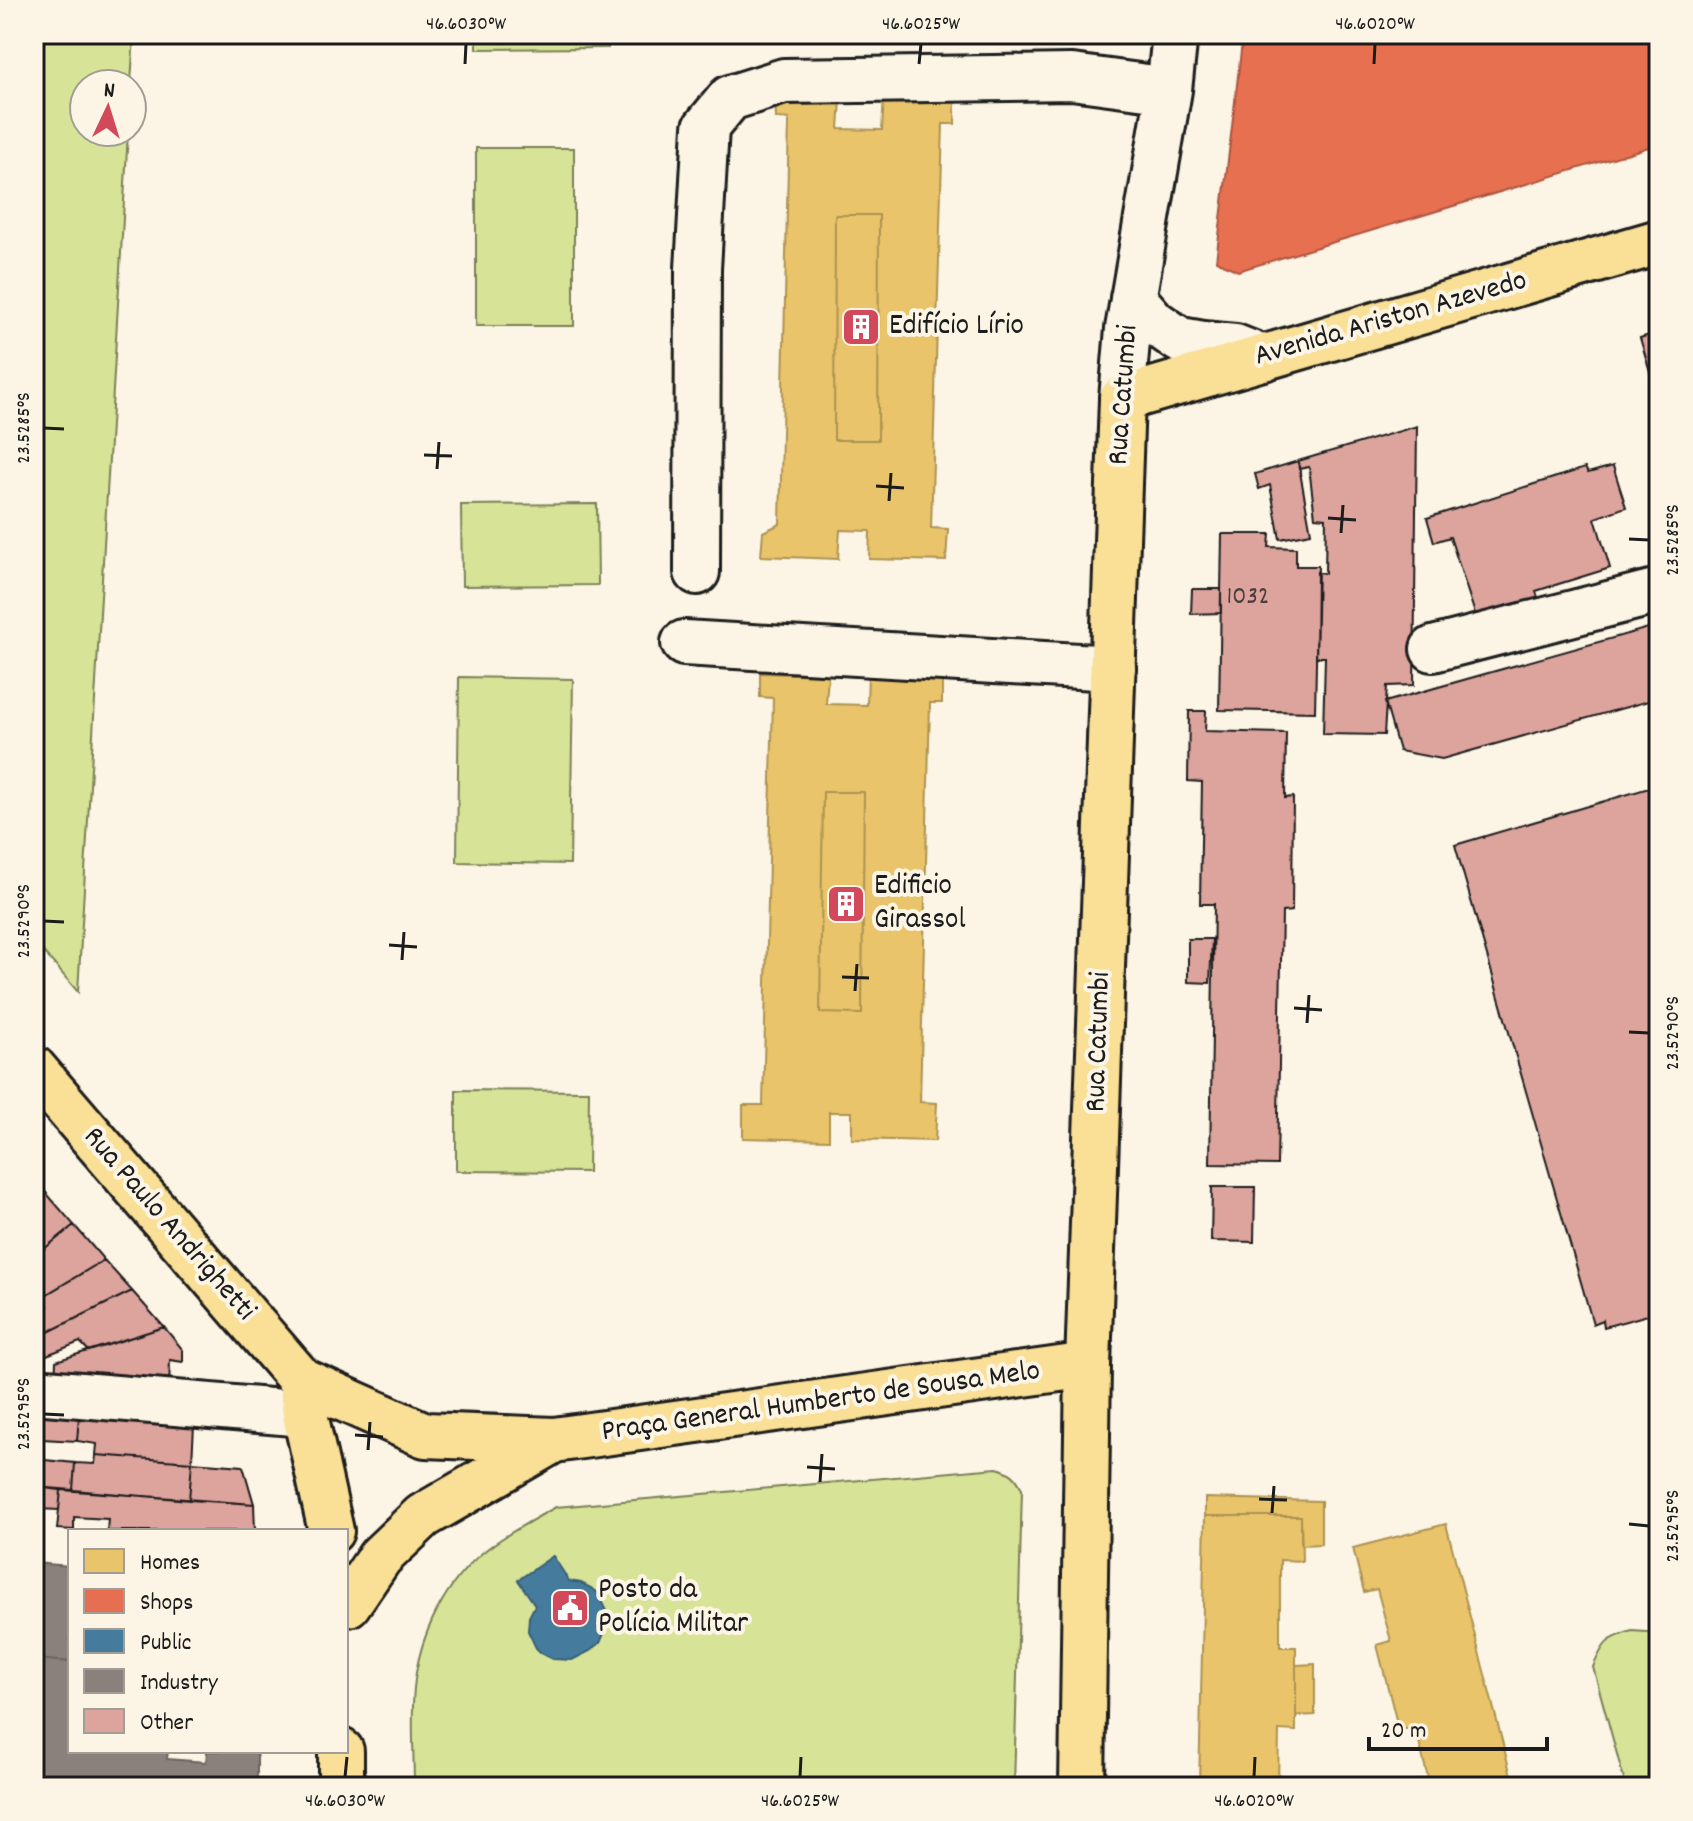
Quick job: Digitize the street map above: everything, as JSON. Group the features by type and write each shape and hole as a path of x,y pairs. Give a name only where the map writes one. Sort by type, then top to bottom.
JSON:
{"main road":[{"name":"Avenida Ariston Azevedo","path":"1122,399 1658,245"},
{"name":"Rua Catumbi","path":"1082,1787 1088,1365 1122,399"},
{"name":"Rua Paulo Andrighetti","path":"34,1069 303,1397"},
{"name":"Praça General Humberto de Sousa Melo","path":"303,1397 425,1435 554,1440 1088,1365"},
{"path":"303,1397 331,1529"},
{"name":"Praça General Humberto de Sousa Melo","path":"348,1607 380,1557 423,1516 554,1440"},
{"path":"341,1753 341,1787"}],"street":[{"name":"Rua Catumbi","path":"1122,399 1128,329 1169,90 1175,34"},
{"path":"697,572 698,269 706,127 730,98 784,81 799,80 1072,77 1169,90"},
{"name":"Rua Catumbi","path":"1133,298 1154,322 1180,340 1235,347 1263,358"},
{"path":"1433,649 1659,591"},
{"path":"684,643 1113,668"},
{"path":"34,1391 303,1397"}],"green space":[{"path":"34,34 134,34 132,68 68,68 68,148 127,148 78,992 34,941"},
{"path":"477,34 608,34 608,48 477,49"},
{"path":"476,148 574,148 574,326 476,326"},
{"path":"597,504 598,585 462,586 461,505"},
{"path":"459,677 573,679 570,864 457,862"},
{"path":"456,1090 589,1091 588,1172 456,1171"},
{"path":"997,1468 1012,1475 1022,1489 1014,1787 414,1787 414,1688 422,1649 437,1611 472,1562 503,1538 556,1507"},
{"path":"1632,1631 1659,1633 1659,1787 1626,1787 1593,1667 1607,1643 1616,1636"}],"building: Homes":[{"name":"Edifício Lírio","path":"884,96 955,98 955,124 943,124 931,528 948,529 946,561 869,559 870,531 840,530 838,559 761,556 763,532 780,524 789,119 776,118 775,98 841,99 839,129 882,130"},
{"path":"835,215 879,215 878,440 834,440"},
{"name":"Edificio Girassol","path":"868,672 942,674 942,703 930,703 920,1102 937,1103 935,1141 852,1139 852,1112 829,1112 829,1140 743,1138 743,1105 763,1105 773,698 760,697 760,673 828,675 826,704 867,705"},
{"path":"823,792 864,792 862,1014 820,1013"},
{"path":"1205,1498 1321,1501 1321,1544 1301,1545 1301,1516 1205,1516"},
{"path":"1205,1516 1301,1516 1302,1561 1280,1560 1280,1647 1296,1647 1296,1731 1279,1730 1278,1787 1199,1787"},
{"path":"1446,1524 1514,1787 1412,1787 1411,1782 1428,1778 1415,1726 1399,1731 1377,1645 1391,1641 1377,1589 1364,1592 1353,1548"},
{"path":"1315,1664 1315,1715 1296,1716 1296,1665"}],"building: Shops":[{"path":"1243,34 1659,34 1659,144 1238,271 1216,261"}],"building: Public":[{"name":"Posto da Polícia Militar","path":"553,1556 569,1581 581,1583 598,1593 607,1611 608,1624 600,1643 572,1660 553,1659 536,1648 528,1631 529,1617 535,1605 518,1580"}],"building: Industry":[{"path":"34,1563 68,1566 68,1662 34,1659"},
{"path":"34,1659 68,1662 68,1753 168,1753 167,1759 206,1762 207,1753 257,1753 257,1787 34,1787"}],"building: Other":[{"path":"1659,332 1659,402 1640,338"},
{"path":"1417,426 1414,685 1387,686 1384,735 1323,734 1325,657 1316,657 1317,572 1325,573 1326,518 1315,517 1309,467 1299,469 1298,461"},
{"path":"1298,461 1311,533 1280,539 1270,485 1259,489 1255,474"},
{"path":"1613,466 1626,507 1595,518 1610,568 1536,591 1540,604 1478,623 1450,537 1434,542 1427,518 1585,468 1588,473"},
{"path":"1222,534 1270,534 1269,547 1296,548 1296,566 1318,566 1315,712 1219,710"},
{"path":"1192,589 1221,589 1221,613 1191,614"},
{"path":"1659,625 1659,698 1442,759 1399,751 1385,702"},
{"path":"1189,711 1206,711 1205,731 1286,733 1285,798 1293,797 1292,911 1282,912 1277,1165 1210,1164 1214,904 1200,904 1202,782 1188,781"},
{"path":"1659,785 1659,1312 1604,1327 1603,1320 1593,1324 1455,845"},
{"path":"1188,939 1212,939 1210,983 1188,982"},
{"path":"34,1181 74,1225 34,1257"},
{"path":"1212,1187 1255,1187 1254,1242 1211,1241"},
{"path":"74,1225 104,1260 34,1302 34,1257"},
{"path":"104,1260 132,1291 34,1339 34,1316 48,1306 42,1297"},
{"path":"132,1291 164,1327 89,1351 80,1342 34,1360 34,1339"},
{"path":"164,1327 183,1350 183,1362 170,1360 169,1388 55,1380 56,1361"},
{"path":"43,1414 79,1417 77,1441 42,1439"},
{"path":"79,1417 194,1426 192,1462 96,1455 97,1444 77,1441"},
{"path":"96,1455 192,1462 189,1500 73,1490 75,1463 95,1464"},
{"path":"34,1459 75,1463 73,1490 34,1487"},
{"path":"192,1462 243,1466 254,1504 189,1500"},
{"path":"34,1487 61,1490 59,1510 38,1509 36,1527 34,1527"},
{"path":"61,1490 254,1504 255,1529 107,1529 108,1519 74,1517 74,1529 57,1529"}],"place":[{"name":"Edifício Lírio","path":"861,327"},
{"name":"Edificio Girassol","path":"846,904"},
{"name":"Posto da Polícia Militar","path":"570,1608"}]}
